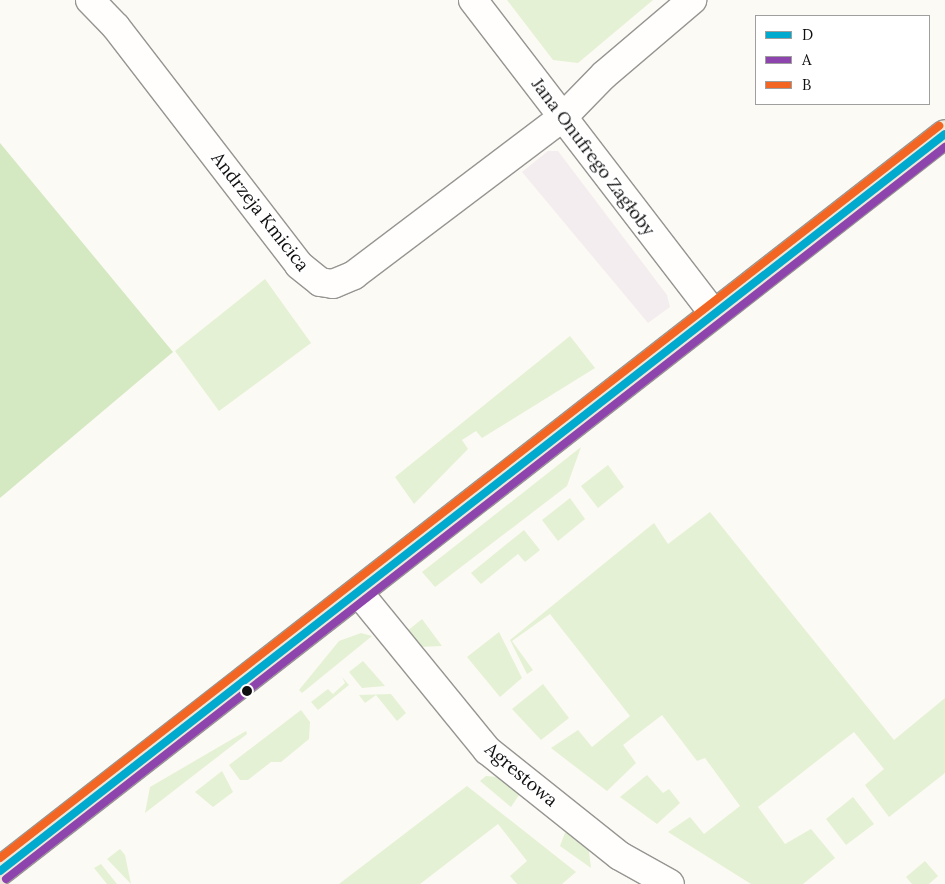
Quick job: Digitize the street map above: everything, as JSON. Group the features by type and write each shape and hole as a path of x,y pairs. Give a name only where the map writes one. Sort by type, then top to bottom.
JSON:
{"main road":[{"path":"0,871 360,593 713,313 945,134"}],"street":[{"name":"Andrzeja Kmicica","path":"90,0 116,27 300,265 320,282 333,284 354,275 563,117 604,75 692,0"},
{"name":"Jana Onufrego Zagłoby","path":"473,0 713,313"},
{"name":"Agrestowa","path":"360,593 487,750 620,856 670,884"}],"shaded area":[{"path":"548,151 558,151 667,295 670,307 648,323 522,172"}],"green space":[{"path":"507,0 653,0 578,63 553,60"},
{"path":"0,143 173,352 0,498"},
{"path":"265,279 311,343 219,411 175,351"},
{"path":"570,336 595,368 482,438 476,431 462,440 468,449 414,504 395,477"},
{"path":"581,447 567,486 435,587 422,572"},
{"path":"608,465 624,487 598,508 581,486"},
{"path":"570,498 585,519 558,541 542,520"},
{"path":"710,512 894,740 945,698 945,773 889,817 865,785 884,769 854,732 758,807 785,844 811,829 835,858 803,884 751,884 668,832 690,817 704,834 740,806 705,758 697,761 662,715 623,745 636,763 607,791 551,748 578,730 592,747 630,716 550,614 512,641 533,670 527,674 510,640 654,523 668,544"},
{"path":"524,530 540,550 525,562 518,554 481,584 471,573"},
{"path":"422,619 442,646 420,647 406,632"},
{"path":"499,632 522,678 500,697 467,657"},
{"path":"361,633 372,636 302,693 299,690 339,641"},
{"path":"363,661 385,686 362,688 349,672"},
{"path":"342,677 349,685 318,710 311,702 328,689 333,694 345,683"},
{"path":"543,684 569,718 541,740 512,709"},
{"path":"391,694 406,713 397,721 376,695 365,703 359,695"},
{"path":"301,710 310,722 309,739 281,762 271,762 248,780 240,780 229,765"},
{"path":"246,731 247,734 145,813 150,787"},
{"path":"222,771 233,792 213,807 195,792"},
{"path":"647,775 663,793 669,789 680,803 657,824 620,797"},
{"path":"486,776 498,777 519,795 511,807 480,781"},
{"path":"467,786 576,872 562,884 517,884 510,876 527,861 498,824 420,884 339,884"},
{"path":"853,797 874,824 846,845 826,819"},
{"path":"566,830 588,844 591,868 560,846"},
{"path":"120,849 125,855 131,884 107,859"},
{"path":"925,861 938,876 929,884 912,884 906,877"},
{"path":"101,864 117,884 107,884 94,868"}],"transit line":[{"name":"B","path":"0,858 939,126"},
{"name":"D","path":"0,871 945,134"},
{"name":"A","path":"6,879 945,147"}]}
